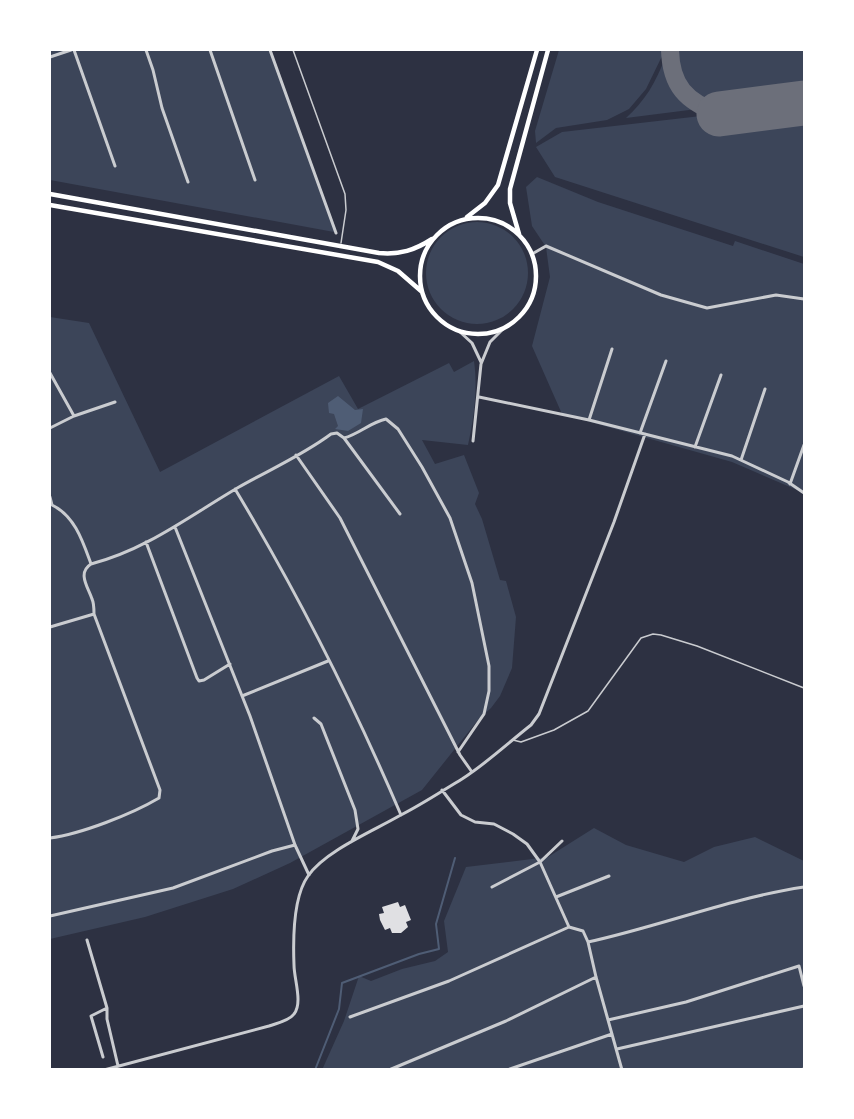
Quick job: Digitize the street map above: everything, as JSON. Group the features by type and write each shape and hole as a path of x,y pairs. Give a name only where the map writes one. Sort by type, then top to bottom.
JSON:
{"main road":[{"path":"463,220 485,203 498,184 537,50"},
{"path":"432,239 424,252 420,266 421,291 435,316 447,326 460,332 482,334 503,329 520,316 532,297 536,276 532,254 520,236 511,210 510,189 548,50"},
{"path":"50,194 396,254 413,249 432,239 449,225 463,220 492,219 520,236"},
{"path":"50,205 378,262 398,271 421,291"}],"street":[{"path":"50,57 73,50 115,166"},
{"path":"146,50 162,108 188,182"},
{"path":"210,50 255,180"},
{"path":"270,50 336,233"},
{"path":"532,254 546,246 661,295 707,308 776,295 804,299"},
{"path":"472,441 479,397 481,364 490,342 503,329"},
{"path":"460,332 472,343 481,364"},
{"path":"588,420 612,349"},
{"path":"104,1070 289,1019 295,1014 298,1005 294,966 294,923 303,885 309,874 324,860 351,842 472,772 531,725 539,714 614,522 666,361"},
{"path":"50,373 74,416"},
{"path":"695,447 721,375"},
{"path":"741,460 765,389"},
{"path":"479,397 588,420 741,460 804,493"},
{"path":"50,428 74,416 115,402"},
{"path":"344,438 379,421 386,419 393,423 422,467 450,518 471,584 489,666 489,691 484,714 458,752"},
{"path":"50,838 93,826 146,806 159,798 160,790 94,614 93,600 86,587 84,573 86,568 146,542 331,434 337,433 344,438 400,514"},
{"path":"790,484 804,445"},
{"path":"296,455 340,518 458,752 472,772"},
{"path":"235,489 262,534 328,661 374,752 401,815"},
{"path":"50,497 52,505 62,510 81,536 91,564"},
{"path":"175,526 230,664 295,845 309,874"},
{"path":"146,542 196,678 200,681 204,680 230,664"},
{"path":"50,620 51,626 94,614"},
{"path":"242,696 328,661"},
{"path":"314,718 321,724 355,810 358,829 351,842"},
{"path":"442,790 461,815 475,822 494,824 527,844 540,862 569,927"},
{"path":"492,887 540,862 562,841"},
{"path":"50,916 173,888 272,851 295,845"},
{"path":"556,897 609,876"},
{"path":"588,942 626,934 764,893 804,887"},
{"path":"350,1017 449,981 569,927 583,931 588,942 622,1070"},
{"path":"87,940 107,1008 106,1019 121,1070"},
{"path":"608,1020 686,1002 804,965"},
{"path":"799,966 804,986"},
{"path":"389,1070 506,1021 596,977"},
{"path":"617,1049 804,1006"},
{"path":"103,1057 91,1016 107,1008"},
{"path":"507,1070 612,1034"}],"lane":[{"path":"293,50 345,194 346,210 341,246"},
{"path":"512,740 521,742 554,730 588,711 641,638 653,634 697,646 804,688"}],"shaded area":[{"path":"50,50 270,50 336,229 334,232 50,180"},
{"path":"559,50 665,50 646,89 629,109 607,120 556,128 536,143 535,131"},
{"path":"674,50 804,50 804,96 737,105 702,104 695,101 685,91 679,81 673,63"},
{"path":"665,58 674,88 683,99 697,109 626,118 649,91"},
{"path":"804,104 804,257 555,177 536,147 562,132"},
{"path":"537,177 598,202 733,246 735,241 804,264 804,493 732,462 562,414 532,346 550,277 546,247 532,226 526,187"},
{"path":"477,222 496,226 513,237 524,254 528,273 524,292 513,309 496,320 477,324 458,320 441,309 430,292 426,273 430,254 441,237 458,226"},
{"path":"50,317 89,323 160,472 339,376 358,409 449,363 454,372 474,361 475,403 468,445 422,440 435,464 464,455 479,493 475,504 482,519 500,580 506,581 516,617 512,668 500,696 422,790 290,863 233,889 145,917 50,939"},
{"path":"338,396 355,410 363,409 361,423 348,431 335,429 338,426 334,414 329,413 328,403"},
{"path":"594,828 626,845 684,862 714,847 755,837 804,861 804,1069 322,1070 344,1021 359,976 371,981 402,969 435,961 448,952 444,921 466,867 548,857"}],"building":[{"path":"398,902 400,907 405,905 411,920 406,922 408,927 401,933 392,933 390,928 385,930 379,914 384,913 382,907"}],"waterway":[{"path":"315,1070 339,1009 342,983 419,954 439,949 436,924 455,858"}],"taxiway":[{"path":"670,50 673,73 683,91 698,104 719,114"}],"runway":[{"path":"719,114 804,103"}]}
